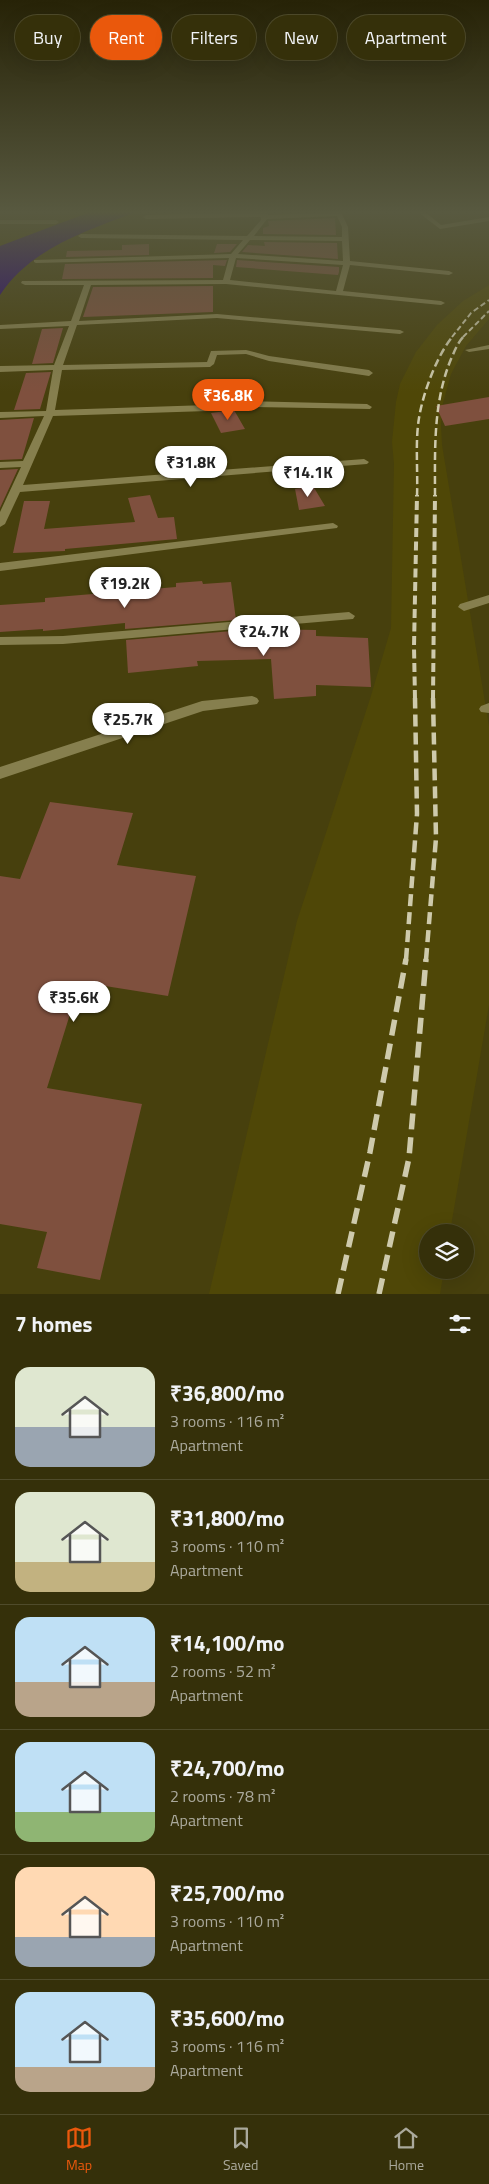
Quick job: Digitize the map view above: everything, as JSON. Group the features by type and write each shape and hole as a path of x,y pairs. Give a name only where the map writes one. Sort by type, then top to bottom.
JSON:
{"street":[{"path":"226,282 229,272"},
{"path":"339,293 344,272"},
{"path":"443,272 449,273"},
{"path":"25,283 226,282 441,303"},
{"path":"0,524 50,413 58,367 88,284"},
{"path":"0,327 217,316 400,332"},
{"path":"469,350 489,347"},
{"path":"0,369 210,364 214,353 246,352 269,358 369,373"},
{"path":"0,415 208,408 247,404 367,407"},
{"path":"16,490 364,462"},
{"path":"0,465 28,464"},
{"path":"0,567 333,526"},
{"path":"464,607 489,599"},
{"path":"0,641 63,640 349,616"},
{"path":"0,773 202,706 252,702"}],"shaded area":[{"path":"0,272 20,272 13,279 0,295"},
{"path":"489,285 489,319 466,346 451,374 442,407 441,425 442,445 489,726 489,1005 451,1224 419,1224 419,1279 442,1279 440,1294 209,1294 297,921 370,699 391,628 394,464 392,442 396,402 400,384 416,352 437,325 463,301"}],"building":[{"path":"63,272 213,272 213,278 62,279"},
{"path":"305,272 339,272 338,275"},
{"path":"213,286 213,312 83,317 93,287"},
{"path":"63,328 53,363 32,364 42,329"},
{"path":"51,372 40,409 14,410 26,373"},
{"path":"489,397 489,419 445,426 436,406"},
{"path":"234,410 245,429 221,433 211,413"},
{"path":"34,418 22,459 0,460 0,420"},
{"path":"18,469 0,508 0,470"},
{"path":"313,486 325,506 299,510 295,489"},
{"path":"150,495 158,518 174,517 177,539 65,549 65,551 13,553 24,501 50,501 44,529 135,522 128,498"},
{"path":"202,581 203,584 231,582 236,620 125,629 125,623 43,631 43,629 0,632 0,605 45,602 45,598 176,587 176,583"},
{"path":"257,629 316,630 316,636 368,638 371,687 316,685 316,696 274,699 271,659 197,661 198,666 128,673 126,640"},
{"path":"50,802 133,813 117,865 196,876 168,996 80,982 47,1088 142,1104 100,1280 37,1268 47,1232 0,1224 0,876 20,879"}],"railway":[{"path":"452,337 471,313 489,300"},
{"path":"464,336 489,311"},
{"path":"417,495 417,437 421,408 436,364 453,336"},
{"path":"435,495 436,426 441,392 451,359 464,336"},
{"path":"415,699 414,647 417,495"},
{"path":"433,698 435,495"},
{"path":"406,960 417,814 415,698"},
{"path":"426,960 436,838 433,698"},
{"path":"338,1294 370,1152 406,959"},
{"path":"379,1294 409,1158 426,959"}]}
